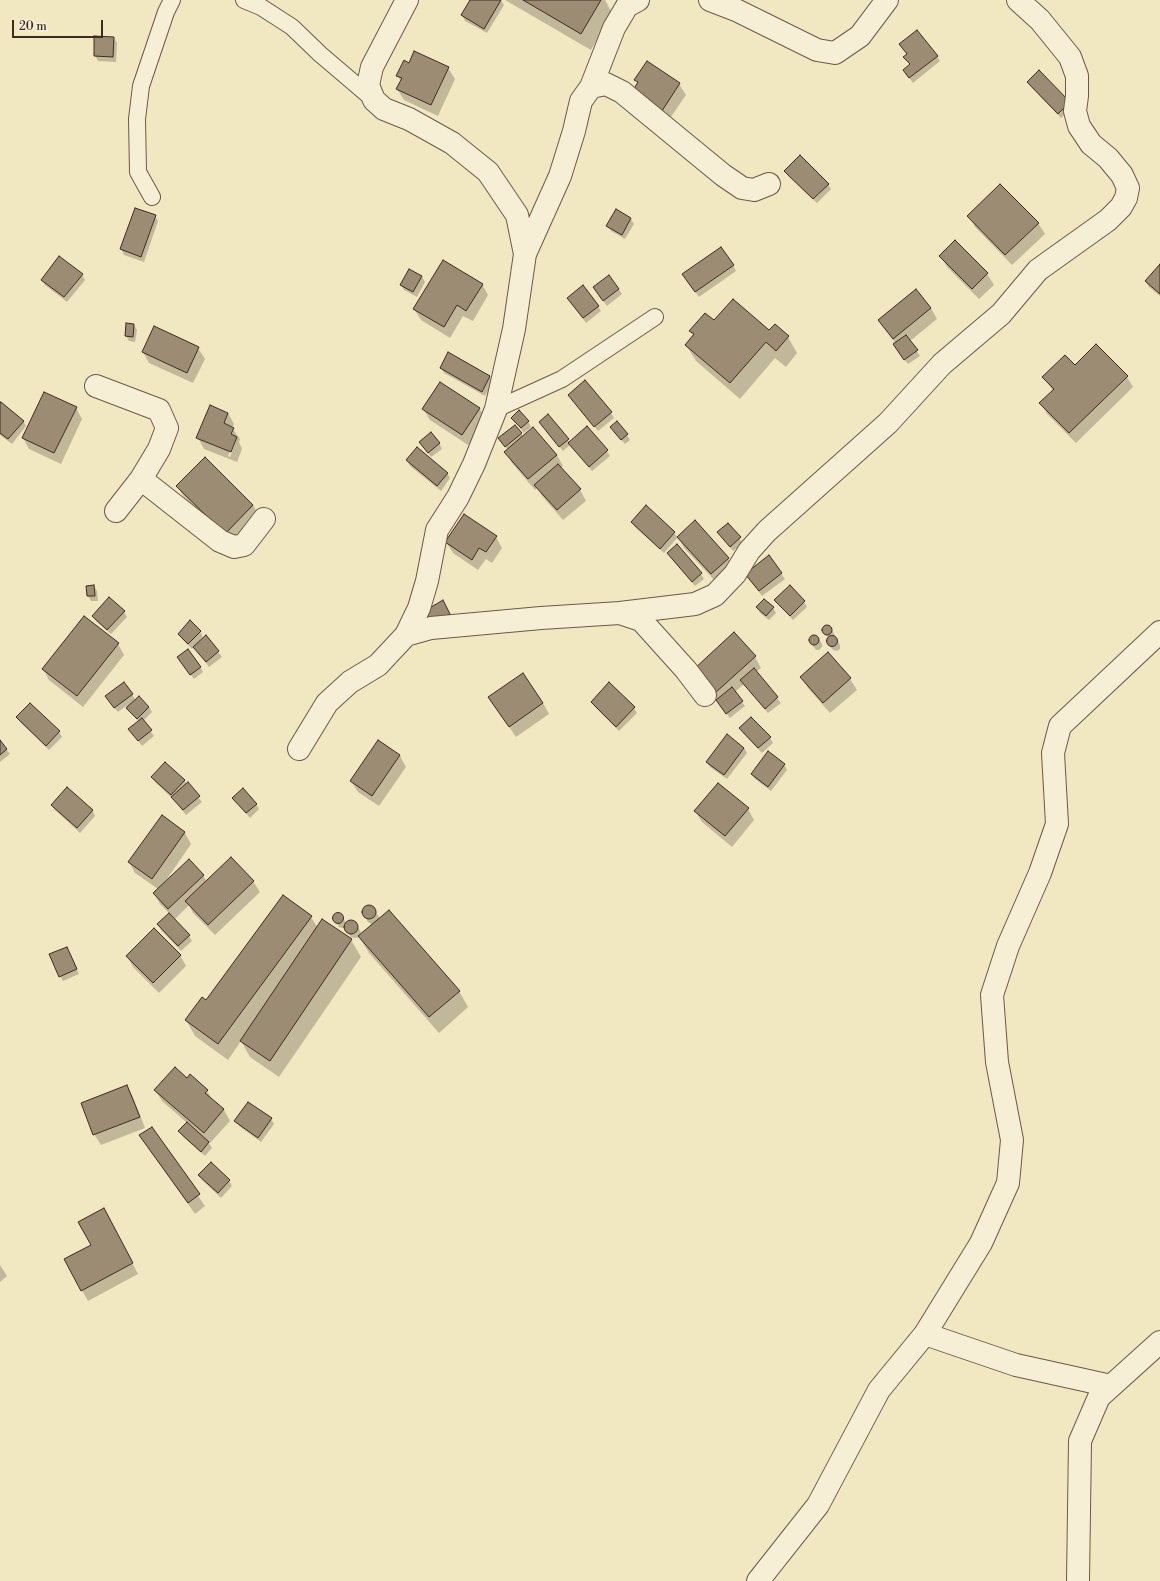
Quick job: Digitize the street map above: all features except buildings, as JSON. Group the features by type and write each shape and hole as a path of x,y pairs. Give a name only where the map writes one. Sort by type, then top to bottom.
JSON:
{"street":[{"path":"407,0 372,67 368,85 374,100 384,109 409,119 452,143 488,172 517,215 525,254"},
{"path":"299,749 327,703 350,682 378,665 406,635 419,608 427,581 437,530 458,497 474,464 496,409 514,329 525,254 560,176 574,131 581,101 591,87 614,28 627,6 638,0"},
{"path":"710,0 736,10 817,50 835,53 860,36 887,0"},
{"path":"406,635 431,628 541,618 620,613 695,604 715,595 735,574 750,551 767,531 888,423 942,364 1001,314 1038,270 1102,224 1121,208 1126,198 1128,188 1122,175 1108,158 1092,144 1079,126 1075,111 1077,76 1070,57 1040,20 1018,0"},
{"path":"591,87 606,84 622,92 742,188 754,190 769,184"},
{"path":"96,386 159,410 167,428 159,449 141,479 116,511"},
{"path":"141,479 220,541 234,547 244,545 264,519"},
{"path":"620,613 641,620 686,670 705,696"},
{"path":"758,1581 818,1505 879,1390 925,1334 981,1244 1008,1183 1012,1140 997,1062 992,995 1008,946 1040,873 1057,824 1053,753 1060,726 1160,632"},
{"path":"925,1334 1016,1365 1111,1386"},
{"path":"1078,1581 1080,1441 1099,1397 1160,1342"}],"lane":[{"path":"152,197 138,172 137,119 141,86 166,12 172,0"},
{"path":"244,0 262,4 292,27 320,54 374,100"},
{"path":"496,409 562,379 654,317"}]}
